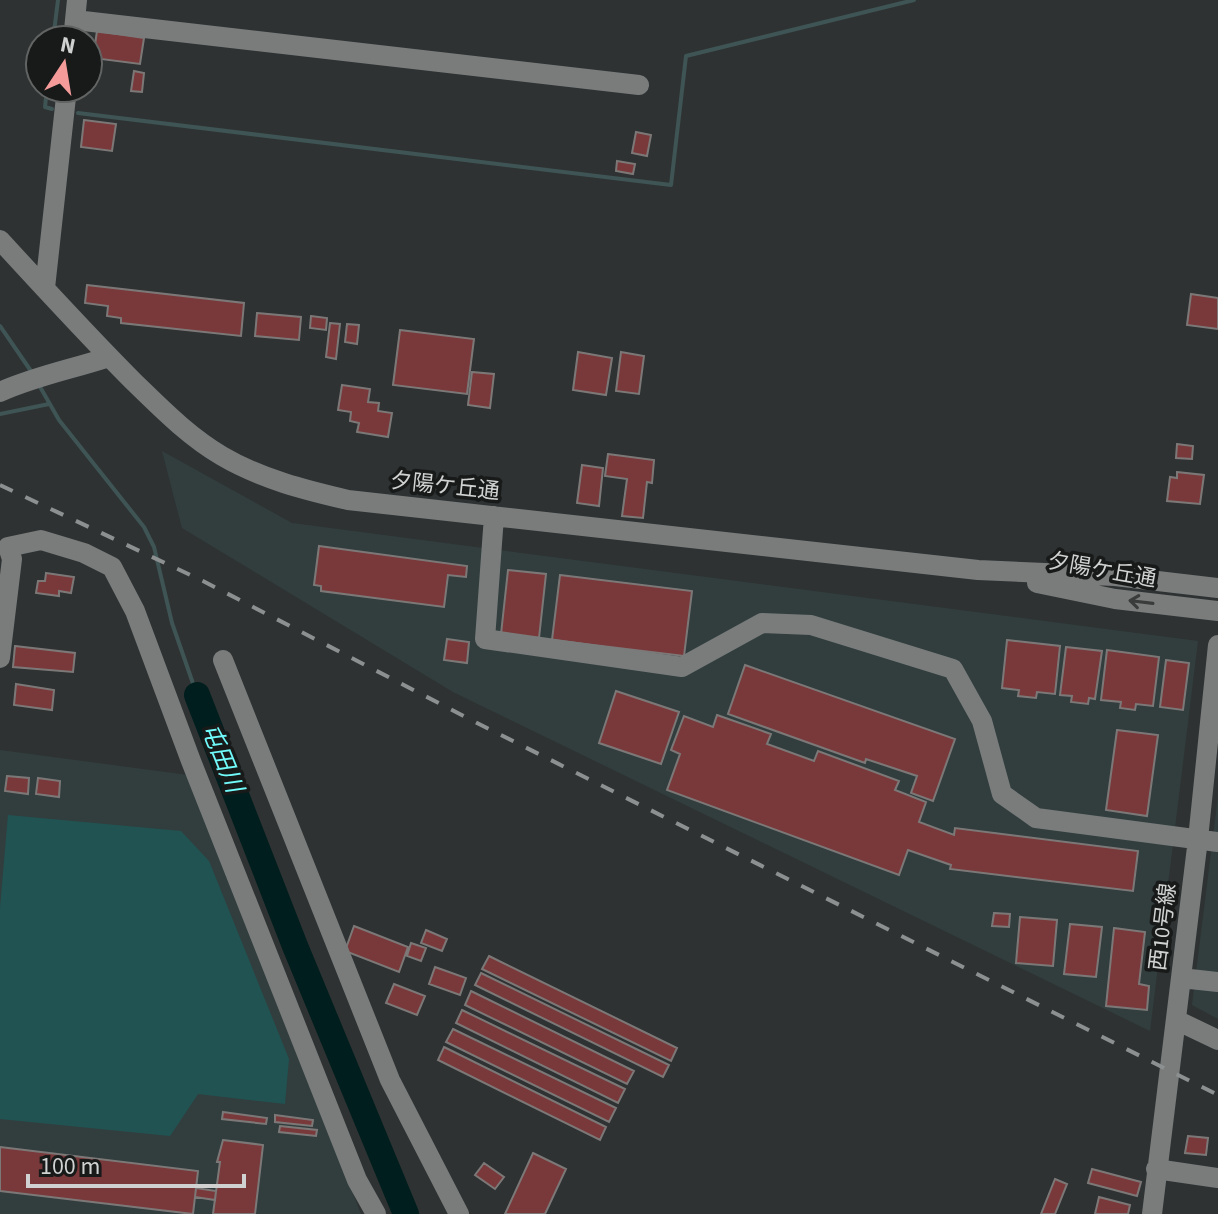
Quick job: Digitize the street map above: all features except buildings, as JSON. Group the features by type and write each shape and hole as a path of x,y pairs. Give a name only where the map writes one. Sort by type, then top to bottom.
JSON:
{"street":[{"path":"75,20 639,85"},
{"path":"45,288 65,104"},
{"name":"夕陽ケ丘通","path":"0,240 109,357 184,430 224,457 265,477 348,500 978,570 1115,576 1218,588"},
{"path":"0,392 27,380 51,376 109,357"},
{"path":"494,516 485,639 682,667 762,623 811,625 953,669 982,721 1002,794 1036,818 1208,841"},
{"path":"0,658 12,559 4,544 41,540 84,553 112,567 135,611 357,1180 376,1214"},
{"name":"夕陽ケ丘通","path":"978,570 1115,599 1218,611"},
{"name":"西10号線","path":"1152,1214 1181,978 1208,841 1218,645"},
{"path":"223,660 390,1080 459,1214"},
{"path":"1181,978 1218,982"},
{"path":"1176,1020 1218,1040"},
{"path":"1156,1169 1218,1178"}],"shaded area":[{"path":"162,451 292,523 1198,641 1150,1031 453,692 182,528"},
{"path":"0,750 188,775 361,1214 0,1214"},
{"path":"1218,797 1218,1019 1192,1005"},
{"path":"8,815 181,831 209,861 289,1059 285,1104 198,1094 170,1136 0,1119 0,908"}],"waterway":[{"path":"55,24 58,0"},
{"path":"78,113 671,185 686,56 914,0"},
{"path":"45,104 45,107 52,109"},
{"name":"屯田川","path":"0,326 33,374"},
{"name":"屯田川","path":"39,385 59,420 144,527 154,547 172,623 197,695"},
{"path":"0,414 49,404"},
{"name":"屯田川","path":"197,695 295,946 406,1214"}],"railway":[{"path":"0,485 203,581 481,725 1218,1095"}]}
